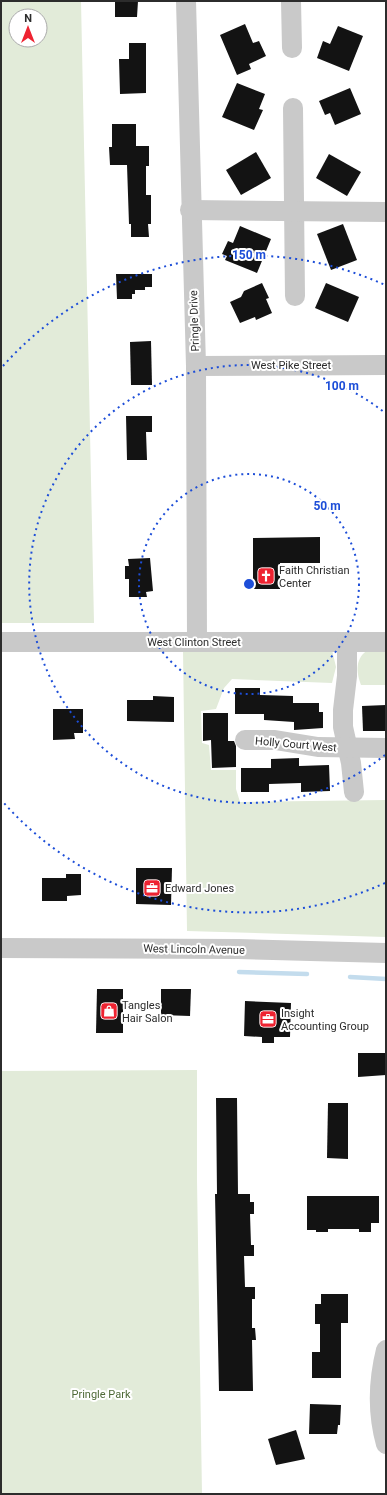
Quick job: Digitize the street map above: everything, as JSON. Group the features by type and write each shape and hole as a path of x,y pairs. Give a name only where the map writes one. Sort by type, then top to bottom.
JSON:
{"street":[{"name":"Pringle Drive","path":"186,1 190,210 196,366 197,641"},
{"path":"291,1 292,48"},
{"path":"293,108 295,296"},
{"path":"190,210 386,212"},
{"name":"West Pike Street","path":"196,366 386,365"},
{"name":"West Clinton Street","path":"1,642 386,642"},
{"path":"347,642 347,676 343,710 354,792"},
{"name":"Holly Court West","path":"245,740 275,740 318,747 386,748"},
{"name":"West Lincoln Avenue","path":"1,948 386,953"},
{"path":"386,1350 381,1372 379,1396 379,1414 386,1444"}],"green space":[{"path":"1,1 81,1 94,623 1,623"},
{"path":"183,650 332,650 336,667 332,683 232,679 224,688 216,709 201,711 202,743 209,745 211,770 236,770 236,789 240,802 386,800 386,937 187,931"},
{"path":"368,650 386,650 386,685 361,685 358,675 359,661"},
{"name":"Pringle Park","path":"197,1070 197,1180 202,1494 1,1494 1,1071"}],"building":[{"path":"115,1 138,1 137,17 115,17"},
{"path":"245,24 253,43 259,41 266,56 249,64 251,69 237,75 220,35"},
{"path":"338,26 363,36 349,71 317,58 323,41 330,44"},
{"path":"129,43 146,43 146,93 120,94 119,59 129,59"},
{"path":"237,83 265,94 259,109 263,110 254,130 222,117"},
{"path":"350,88 361,114 335,125 330,113 325,115 319,101"},
{"path":"112,124 136,124 136,146 149,146 149,166 146,166 146,195 151,195 151,224 148,224 149,237 131,237 131,224 129,224 127,165 110,165 109,147 112,147"},
{"path":"256,152 271,178 241,195 226,170"},
{"path":"329,154 361,172 347,196 316,178"},
{"path":"343,224 357,260 331,270 317,234"},
{"path":"240,226 271,239 257,273 225,260 227,256 222,254 228,241 233,243"},
{"path":"116,274 152,274 152,287 145,287 145,290 135,290 135,294 132,294 132,299 117,299"},
{"path":"262,283 269,298 266,299 272,313 256,320 255,317 240,323 230,302 241,297 244,291"},
{"path":"326,283 359,297 348,322 315,308"},
{"path":"151,341 152,385 131,385 130,342"},
{"path":"126,416 152,416 152,432 146,432 147,460 127,460"},
{"name":"Faith Christian Center","path":"320,537 320,563 280,563 280,589 253,589 253,538"},
{"path":"150,558 153,591 146,592 147,597 129,597 129,579 125,579 125,566 129,566 128,559"},
{"path":"235,688 260,688 260,695 293,696 293,703 319,703 319,712 323,712 323,728 294,730 294,722 264,720 264,714 235,714"},
{"path":"153,696 174,697 174,722 127,721 127,700 153,700"},
{"path":"386,705 386,731 363,731 362,706"},
{"path":"53,709 83,709 83,733 74,733 75,739 53,740"},
{"path":"203,713 228,713 228,741 234,741 236,746 236,767 212,768 211,740 203,741"},
{"path":"299,758 299,766 329,765 330,791 301,792 301,783 269,784 269,792 241,792 241,768 271,768 271,759"},
{"path":"136,868 172,868 171,905 136,904"},
{"path":"66,874 81,874 81,895 67,896 67,901 42,901 42,878 66,878"},
{"path":"97,989 123,989 123,1033 96,1033"},
{"path":"161,989 191,989 190,1016 161,1015"},
{"path":"245,1001 291,1003 290,1037 274,1037 274,1043 262,1043 262,1037 244,1036"},
{"path":"358,1053 386,1053 386,1075 358,1077"},
{"path":"216,1098 237,1098 238,1194 250,1194 250,1202 254,1202 254,1214 250,1214 251,1245 254,1245 254,1256 244,1256 245,1287 255,1287 255,1299 252,1299 252,1328 255,1328 256,1340 252,1340 253,1391 219,1391 215,1194 217,1194"},
{"path":"328,1103 348,1103 348,1159 327,1158"},
{"path":"307,1196 379,1196 379,1223 371,1223 371,1232 359,1232 359,1229 328,1229 328,1232 307,1230"},
{"path":"321,1294 348,1294 348,1323 341,1323 341,1378 312,1378 312,1352 320,1352 320,1324 315,1324 315,1304 321,1304"},
{"path":"310,1404 341,1405 340,1425 338,1425 337,1434 309,1434"},
{"path":"296,1430 305,1459 276,1465 268,1439"}],"waterway":[{"path":"239,972 307,974"},
{"path":"350,977 386,979"}],"place":[{"name":"Faith Christian Center","path":"266,576"},
{"name":"Edward Jones","path":"152,888"},
{"name":"Tangles Hair Salon","path":"109,1011"},
{"name":"Insight Accounting Group","path":"268,1019"}]}
